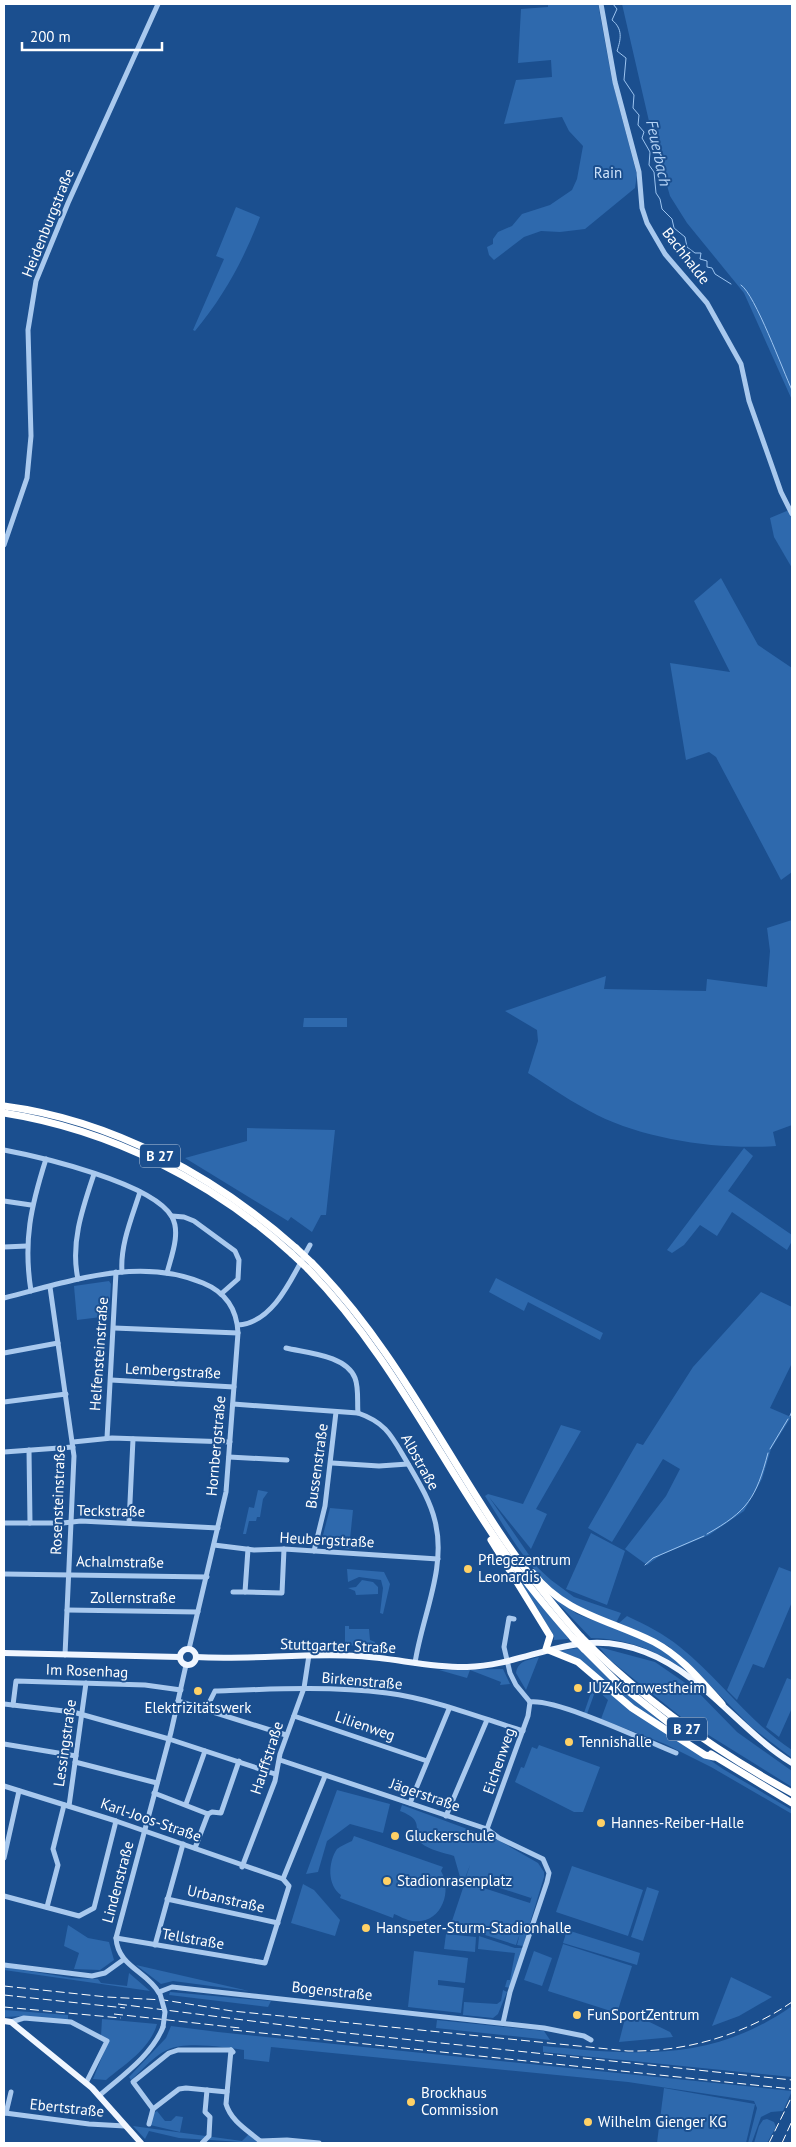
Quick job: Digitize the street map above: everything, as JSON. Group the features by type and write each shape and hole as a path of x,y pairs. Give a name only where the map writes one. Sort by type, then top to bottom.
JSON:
{"highway":[{"name":"B 27","path":"4,1106 85,1126 159,1155 225,1192 294,1251 346,1301 387,1354 515,1555 547,1598 593,1649 624,1679 672,1719 725,1754 792,1793"},
{"name":"B 27","path":"4,1113 81,1132 155,1161 189,1178 220,1197 275,1239 294,1251"},
{"name":"B 27","path":"310,1266 382,1359 478,1512 520,1574 574,1641 647,1707 714,1757 792,1803"},
{"path":"478,1512 484,1528 550,1636 546,1649"},
{"name":"B 27","path":"515,1555 525,1562 545,1586 577,1611 642,1637 669,1651 693,1671 722,1704"},
{"name":"B 27","path":"546,1649 578,1662 632,1708 705,1755 714,1757"}],"main road":[{"name":"Stuttgarter Straße","path":"196,1657 360,1656 467,1667 508,1661 574,1641 634,1648 664,1661 694,1682"},
{"path":"189,1649 194,1652 196,1657 192,1663 186,1665 180,1657 183,1651 189,1649"},
{"path":"4,1653 180,1657"},
{"path":"694,1682 722,1704 750,1732 792,1765"},
{"path":"694,1682 748,1734 792,1765"},
{"path":"7,2021 100,2095 141,2143"}],"street":[{"name":"Heidenburgstraße","path":"4,545 23,496 27,478 31,436 28,330 36,281 64,211 158,4"},
{"name":"Bachhalde","path":"601,4 615,82 635,154 642,208 647,223 665,254 707,303 743,368 750,401 781,492 792,514"},
{"path":"4,1150 46,1159 94,1174 140,1192 158,1202 172,1216 194,1220 235,1251 239,1260 238,1279 221,1294"},
{"path":"31,1292 27,1246 31,1206 46,1159"},
{"path":"78,1279 76,1269 78,1231 94,1174"},
{"name":"Helfensteinstraße","path":"107,1438 119,1272 128,1228 140,1192"},
{"path":"4,1201 31,1206"},
{"path":"167,1273 174,1244 172,1216"},
{"path":"4,1298 78,1279 119,1272 167,1273 205,1284 221,1294 233,1308 238,1325 249,1324 262,1316 278,1299 310,1245"},
{"path":"4,1247 27,1246"},
{"name":"Rosensteinstraße","path":"50,1287 73,1445 65,1655"},
{"name":"Hornbergstraße","path":"189,1649 226,1492 238,1325"},
{"path":"114,1328 238,1333"},
{"path":"4,1353 58,1343"},
{"path":"286,1348 340,1362 350,1369 356,1379 358,1413"},
{"name":"Lembergstraße","path":"111,1380 234,1387"},
{"path":"4,1402 66,1394"},
{"name":"Albstraße","path":"233,1404 358,1413 374,1419 384,1427 419,1482 435,1520 438,1558 415,1663"},
{"name":"Bussenstraße","path":"314,1552 325,1506 332,1463 336,1412"},
{"path":"4,1452 73,1445 107,1438 230,1442"},
{"path":"129,1522 133,1439"},
{"path":"29,1450 30,1523"},
{"path":"229,1457 287,1460"},
{"path":"332,1463 379,1466 408,1464"},
{"name":"Teckstraße","path":"4,1523 129,1522 218,1528"},
{"name":"Heubergstraße","path":"214,1545 248,1549 284,1549 438,1558"},
{"path":"245,1592 248,1549"},
{"path":"233,1592 282,1593 284,1549"},
{"name":"Achalmstraße","path":"4,1574 207,1577"},
{"name":"Zollernstraße","path":"67,1610 198,1612"},
{"path":"514,1619 509,1618 504,1641 516,1685 530,1702 541,1702 577,1713 676,1754"},
{"name":"Hauffstraße","path":"242,1867 275,1781 275,1774 286,1735 304,1688 309,1655"},
{"name":"Lindenstraße","path":"123,1960 116,1938 169,1739 186,1665"},
{"name":"Im Rosenhag","path":"13,1705 16,1681 157,1685 181,1690"},
{"name":"Lessingstraße","path":"47,1907 58,1865 53,1849 66,1806 76,1759 86,1683"},
{"name":"Birkenstraße","path":"206,1709 215,1690 304,1688 387,1694 449,1709 523,1731"},
{"path":"178,1701 286,1735"},
{"name":"Eichenweg","path":"487,1829 523,1731 530,1702"},
{"path":"4,1704 73,1712 169,1739 275,1774"},
{"path":"410,1803 449,1709"},
{"name":"Lilienweg","path":"294,1716 428,1761"},
{"path":"446,1816 487,1720"},
{"path":"4,1744 76,1759 157,1783"},
{"path":"186,1804 205,1751"},
{"name":"Jägerstraße","path":"280,1760 487,1829 499,1838 543,1858 549,1873 506,2003 503,2023"},
{"path":"154,1793 208,1814 212,1812 222,1813 239,1762"},
{"path":"283,1880 325,1776"},
{"name":"Karl-Joos-Straße","path":"4,1786 144,1830 242,1867 283,1880 288,1884 289,1890 278,1924"},
{"path":"4,1858 19,1791"},
{"path":"195,1848 208,1814"},
{"path":"4,1896 79,1916 94,1908 116,1821"},
{"path":"155,1945 183,1844"},
{"name":"Urbanstraße","path":"168,1899 278,1924"},
{"name":"Tellstraße","path":"116,1938 265,1963 278,1924"},
{"path":"4,1965 75,1976 97,1976 123,1960 153,1984 159,1993 165,2012 163,2027 154,2044 144,2056 100,2095"},
{"name":"Bogenstraße","path":"159,1993 172,1987 503,2023 549,2029 584,2036 591,2040"},
{"path":"7,2021 24,2018 71,2022 107,2041 86,2083"},
{"path":"153,2109 133,2082 169,2053 178,2050 232,2051 226,2104 229,2112 237,2122 260,2142 287,2140 318,2143"},
{"path":"150,2124 153,2109 180,2089 227,2092"},
{"path":"202,2143 209,2136 210,2117 205,2112 207,2090"},
{"name":"Ebertstraße","path":"10,2092 6,2113 89,2124 125,2126"}],"green space":[{"name":"Rain","path":"548,4 598,4 612,80 637,175 635,188 585,229 560,232 541,231 524,237 494,260 489,255 487,247 493,244 493,239 498,232 512,226 522,214 550,205 572,190 577,179 583,146 569,131 562,117 504,124 516,80 552,77 551,60 518,63 521,9 548,7"},
{"path":"622,4 792,4 792,400 744,293 687,223 670,196 651,130"},
{"path":"236,207 260,217 232,277 195,331 193,330 224,259 216,256"},
{"path":"789,510 792,518 792,568 774,537 770,518"},
{"path":"721,578 758,645 792,668 792,872 781,880 716,757 709,752 686,760 670,663 730,672 694,601"},
{"path":"792,920 792,1125 773,1132 776,1146 708,1145 638,1131 597,1115 528,1073 538,1041 537,1030 505,1011 606,976 604,989 706,991 707,979 767,987 770,951 767,928"},
{"path":"304,1018 347,1018 347,1027 303,1027"},
{"path":"247,1128 335,1130 326,1215 321,1215 312,1232 291,1217 288,1221 185,1158 247,1141"},
{"path":"744,1148 753,1156 728,1191 792,1235 792,1241 787,1250 732,1212 717,1236 700,1225 684,1245 672,1253 667,1250"},
{"path":"496,1278 603,1333 600,1340 528,1302 524,1311 489,1292"},
{"path":"109,1281 111,1284 109,1316 77,1320 74,1286"},
{"path":"761,1292 792,1307 792,1363 770,1408 791,1417 771,1449 762,1479 744,1511 709,1535 661,1555 647,1565 625,1549 666,1496 680,1469 663,1459 612,1542 588,1528 637,1443 643,1445 693,1367"},
{"path":"561,1425 581,1431 536,1509 547,1514 531,1549 489,1497 538,1568 574,1597 621,1613 616,1623 587,1613 555,1591 516,1546 485,1496 488,1494 523,1504"},
{"path":"258,1490 268,1492 263,1499 260,1517 257,1517 256,1521 249,1521 246,1534 243,1534 249,1507 254,1508"},
{"path":"330,1508 353,1510 349,1549 324,1544 322,1539"},
{"path":"591,1533 625,1551 607,1605 566,1589"},
{"path":"779,1567 792,1572 792,1602 764,1668 753,1664 737,1700 727,1690"},
{"path":"347,1569 384,1572 390,1584 383,1614 380,1613 383,1588 381,1580 359,1577 348,1582"},
{"path":"513,1569 569,1639 554,1640 554,1636"},
{"path":"362,1580 373,1582 378,1587 378,1594 356,1595 355,1591 348,1588 356,1587"},
{"path":"550,1595 577,1614 645,1640 664,1651 698,1679 673,1662 635,1645 621,1641 591,1638"},
{"path":"627,1616 668,1638 695,1659 748,1714 776,1739 792,1750 792,1758 750,1726 689,1664 668,1646 619,1623"},
{"path":"345,1626 349,1626 349,1629 369,1629 370,1640 375,1642 375,1647 345,1645"},
{"path":"599,1647 655,1662 697,1691 737,1732 792,1771 792,1787 686,1721 610,1660"},
{"path":"578,1648 624,1691 667,1727 643,1713 575,1657 560,1651"},
{"path":"539,1657 526,1690 516,1673 517,1669 524,1661"},
{"path":"503,1669 510,1684 500,1685 501,1682 470,1670 467,1678 439,1670"},
{"path":"787,1678 792,1680 792,1708 779,1737 766,1727"},
{"path":"595,1681 723,1769 792,1810 792,1814 711,1767 665,1744 601,1719 608,1700 596,1689 587,1714 584,1713"},
{"path":"539,1745 600,1767 583,1812 574,1812 515,1782 521,1767 524,1768 532,1747 537,1749"},
{"path":"337,1790 390,1804 383,1833 350,1824 327,1841 318,1872 306,1874"},
{"path":"402,1805 500,1841 538,1863 544,1872 544,1877 523,1946 517,1945 520,1933 516,1945 451,1924 465,1882 530,1903 532,1896 531,1898 466,1877 470,1865 465,1878 460,1877 454,1856 421,1843 418,1839 414,1819 400,1811"},
{"path":"354,1836 443,1867 441,1871 446,1888 445,1897 437,1912 430,1918 422,1921 412,1921 394,1914 393,1918 340,1898 341,1895 336,1891 331,1879 332,1860 337,1849 352,1841"},
{"path":"572,1866 643,1890 628,1936 556,1912"},
{"path":"303,1884 314,1890 340,1920 335,1936 291,1923"},
{"path":"647,1887 659,1891 643,1941 631,1937"},
{"path":"68,1925 88,1938 109,1942 114,1960 100,1970 74,1969 79,1953 64,1946"},
{"path":"567,1930 640,1953 637,1965 563,1943"},
{"path":"446,1934 476,1937 475,1952 444,1949"},
{"path":"479,1936 515,1948 523,1948 510,1988 505,1987 507,1980 510,1980 515,1953 478,1949"},
{"path":"563,1944 632,1966 617,2013 548,1991"},
{"path":"414,1951 468,1958 465,1983 438,1980 438,1985 464,1988 461,2013 408,2007"},
{"path":"534,1951 552,1958 542,1986 524,1980"},
{"path":"136,1965 249,1991 173,1981 161,1984"},
{"path":"4,1967 72,1978 98,1979 101,1983 127,1986 129,1973 150,1991 4,1970"},
{"path":"731,1977 772,1997 739,2016 712,2026"},
{"path":"503,1990 507,1992 498,2014 493,2018 463,2015 464,2002 497,2004 501,2001"},
{"path":"170,1992 271,2001 268,2007 169,1995"},
{"path":"792,2006 792,2077 543,2052 543,2046 610,2052 641,2052 672,2051 702,2046 732,2038 762,2024"},
{"path":"4,2010 68,2015 68,2021 24,2016 4,2017"},
{"path":"627,2011 670,2032 673,2037 619,2042"},
{"path":"102,2019 157,2024 154,2033 143,2048 106,2080 93,2079 108,2042 101,2036"},
{"path":"437,2020 544,2031 550,2040 436,2028"},
{"path":"171,2026 792,2091 783,2111 771,2112 761,2117 752,2142 748,2143 757,2108 754,2101 628,2082 271,2047 269,2062 244,2059 244,2050 194,2045 174,2047 167,2050 153,2059 131,2080 129,2077 166,2038"},
{"path":"664,2088 755,2104 746,2143 657,2143"},
{"path":"157,2111 165,2121 171,2121 176,2116 183,2117 180,2132 150,2125 152,2114"},
{"path":"767,2119 774,2122 776,2127 767,2143 754,2143 759,2126 763,2120"},
{"path":"133,2126 242,2141 249,2134 257,2141 256,2143 179,2138 149,2131 145,2139"}],"waterway":[{"name":"Feuerbach","path":"613,4 617,9 612,20 616,23 620,34 617,51 626,58 624,80 634,95 633,108 639,115 638,125 644,132 642,138 650,152 649,165 654,172 656,193 660,199 662,209 672,219 674,228 685,237 687,247 695,253 701,253 700,259 707,261 707,267 712,268 715,274 731,284"},
{"name":"Feuerbach","path":"741,285 747,291 761,317 792,390"},
{"path":"790,1416 792,1411"},
{"path":"770,1449 788,1419"},
{"path":"707,1534 732,1518 748,1502 759,1481 768,1453"},
{"path":"645,1565 653,1558 704,1536"}],"railway":[{"path":"4,1986 107,1997 164,2000 232,2011 628,2051 650,2051 693,2045 714,2039 754,2024 792,2002"},
{"path":"4,1995 125,2008"},
{"path":"118,2004 346,2033 792,2080"},
{"path":"4,2007 121,2018"},
{"path":"114,2014 240,2028"},
{"path":"233,2030 792,2089"},
{"path":"769,2143 792,2096"},
{"path":"782,2143 792,2121"}],"place":[{"name":"Pflegezentrum Leonardis","path":"468,1569"},
{"name":"JUZ Kornwestheim","path":"578,1688"},
{"name":"Elektrizitätswerk","path":"198,1691"},
{"name":"Tennishalle","path":"569,1742"},
{"name":"Hannes-Reiber-Halle","path":"601,1823"},
{"name":"Gluckerschule","path":"395,1836"},
{"name":"Stadionrasenplatz","path":"387,1881"},
{"name":"Hanspeter-Sturm-Stadionhalle","path":"366,1928"},
{"name":"FunSportZentrum","path":"577,2015"},
{"name":"Brockhaus Commission","path":"411,2102"},
{"name":"Wilhelm Gienger KG","path":"588,2122"}]}
